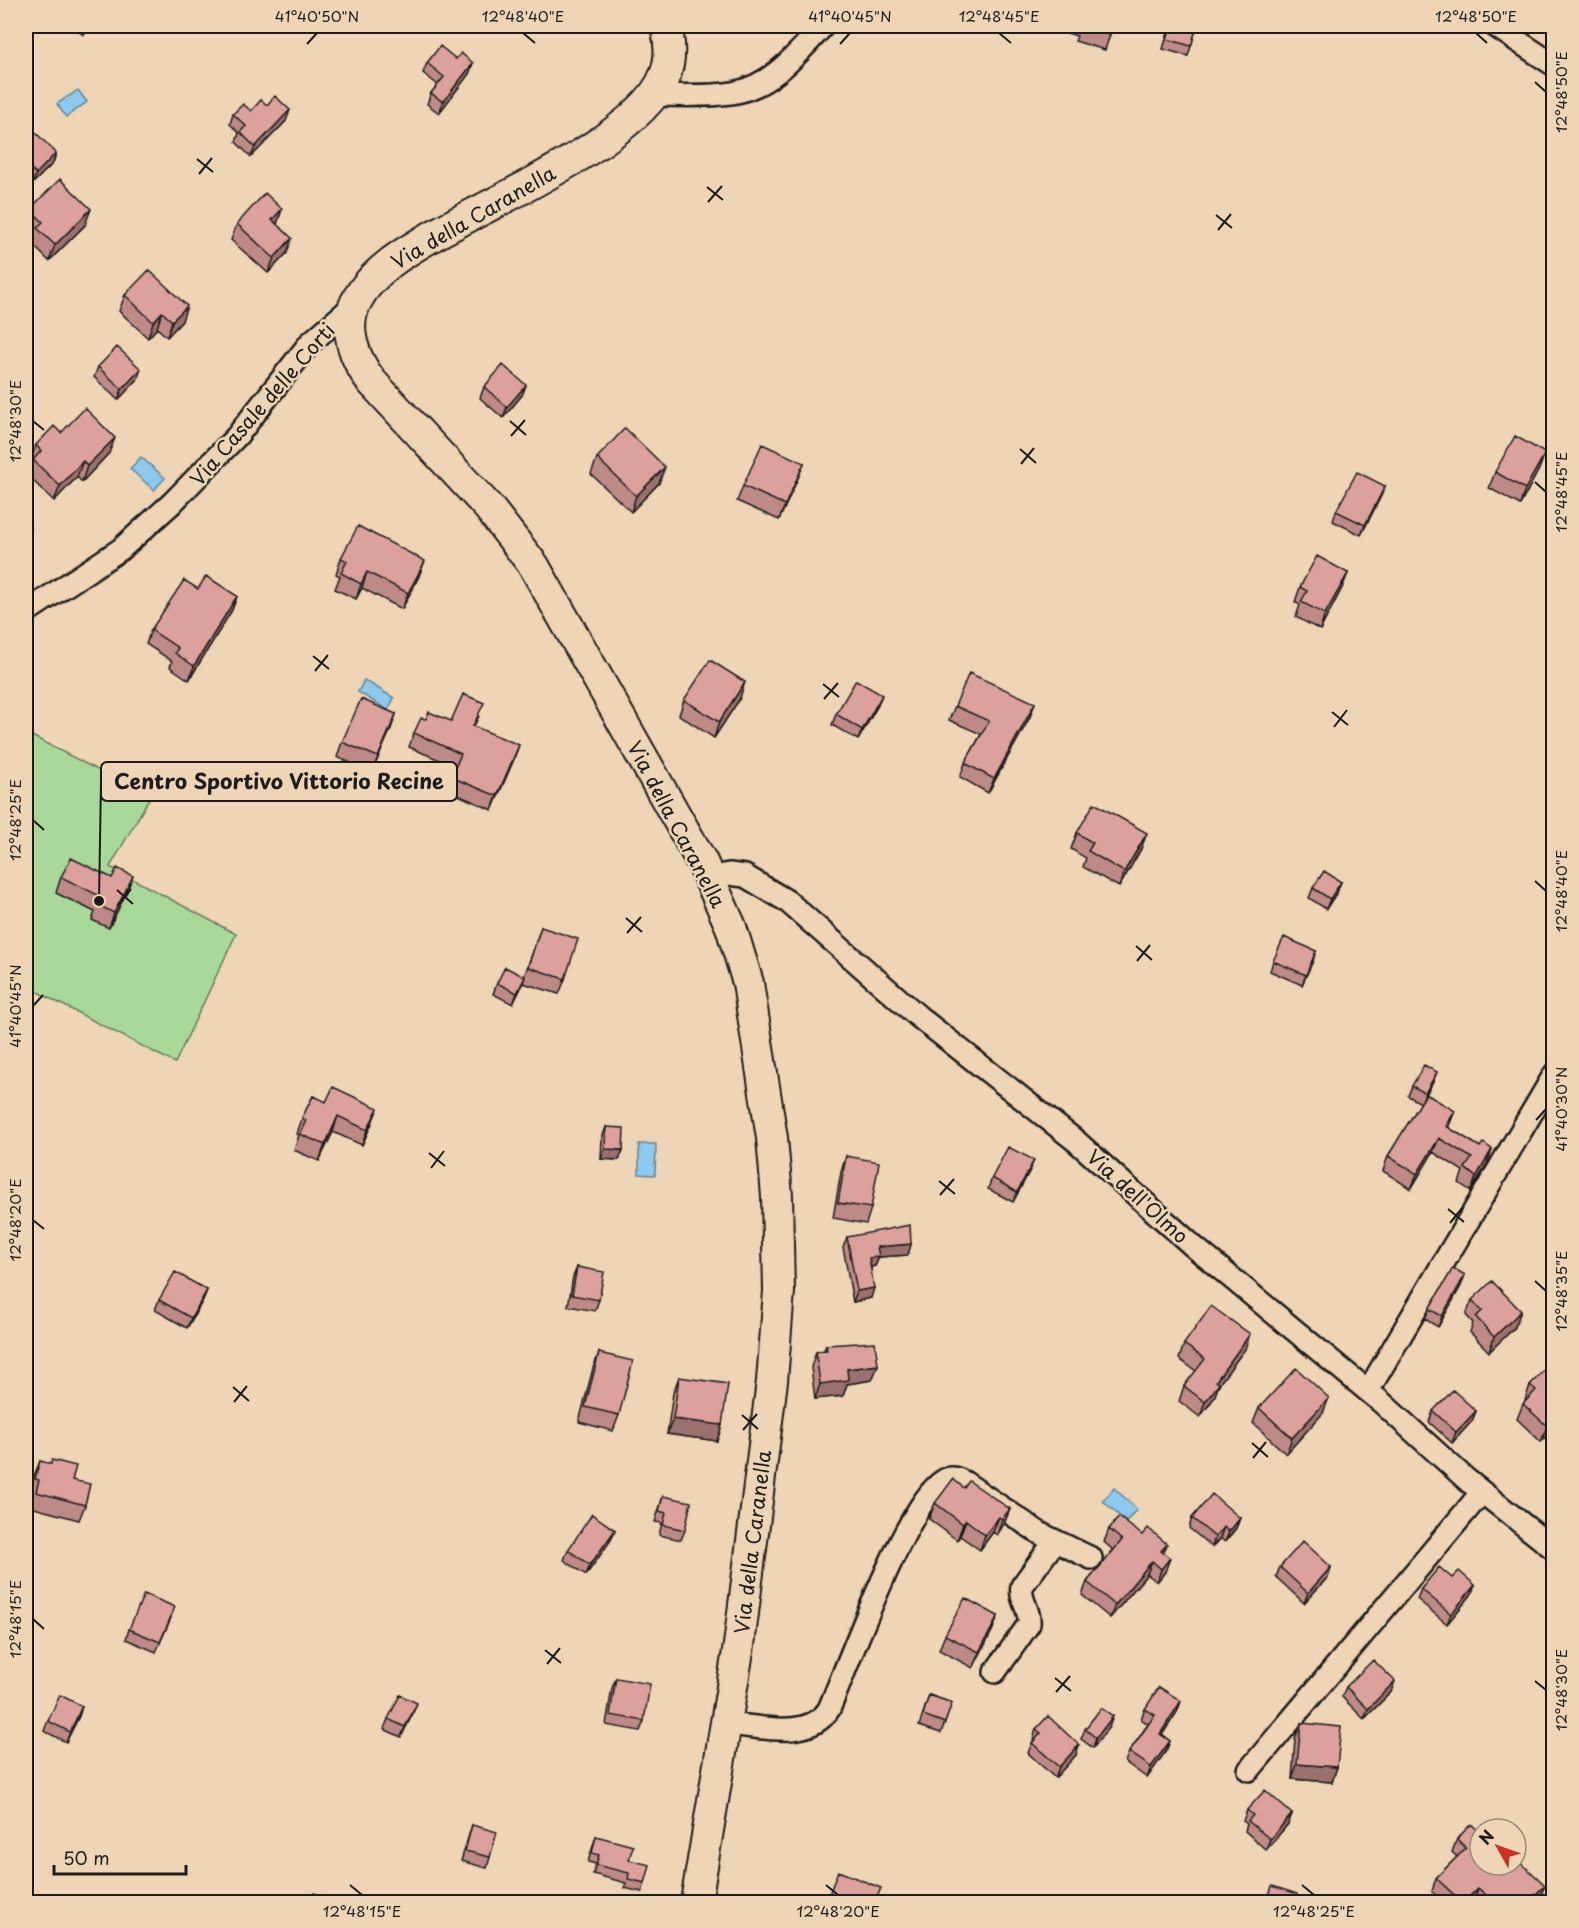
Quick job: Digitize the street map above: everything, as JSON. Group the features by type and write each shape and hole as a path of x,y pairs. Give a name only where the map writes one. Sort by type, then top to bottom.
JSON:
{"main road":[{"name":"Via della Caranella","path":"666,26 669,44 667,68 653,95 631,118 582,153 400,256 372,280 355,304 350,330 355,352 362,368 378,390 493,513 527,556 709,878 739,948 751,997 770,1117 778,1236 779,1292 774,1361 727,1724 696,1902"}],"street":[{"path":"653,95 732,93 747,89 781,69 823,26"},
{"path":"1495,26 1554,65"},
{"name":"Via Casale delle Corti","path":"26,612 112,555 172,503 237,436 310,343 355,304"},
{"name":"Via dell'Olmo","path":"709,878 729,874 745,876 787,901 889,992 1063,1130 1193,1246 1368,1391 1482,1492 1554,1549"},
{"path":"1368,1391 1554,1075"},
{"path":"727,1724 794,1729 822,1718 829,1709 908,1528 942,1481 951,1478 964,1482 1055,1541 1091,1558"},
{"path":"1249,1770 1482,1492"},
{"path":"995,1672 1029,1624 1030,1617 1022,1595 1022,1586 1055,1541"}],"green space":[{"path":"26,733 150,797 110,867 236,934 175,1063 26,986"}],"water":[{"path":"78,90 87,102 66,117 57,104"},
{"path":"141,457 165,478 154,490 130,469"},
{"path":"364,680 394,698 388,710 358,692"},
{"path":"639,1144 656,1144 655,1175 639,1174"},
{"path":"1114,1488 1137,1509 1126,1522 1103,1501"}],"building":[{"path":"1081,26 1113,26 1110,34"},
{"path":"1171,26 1197,26 1191,46 1167,39"},
{"path":"440,46 456,59 461,53 473,63 443,102 431,93 444,77 427,63"},
{"path":"275,96 290,110 255,147 240,132 246,126 233,114 243,104 251,111 261,100 267,105"},
{"path":"27,124 56,153 36,174 26,164"},
{"path":"60,179 91,209 55,245 37,228 43,222 30,209"},
{"path":"265,193 282,209 272,220 292,238 274,258 237,224"},
{"path":"149,270 187,306 172,321 162,312 153,322 125,295"},
{"path":"117,347 141,369 122,389 98,367"},
{"path":"503,365 526,385 507,407 484,387"},
{"path":"85,408 115,438 87,466 83,461 60,486 33,460 41,451 36,445 54,426 61,433"},
{"path":"625,428 665,467 636,496 597,458"},
{"path":"1515,436 1545,453 1525,489 1495,472"},
{"path":"762,444 804,463 785,505 743,486"},
{"path":"1357,472 1385,486 1365,525 1336,511"},
{"path":"26,523 31,528 26,535"},
{"path":"358,526 425,561 408,593 367,572 361,584 341,573 347,561 341,558"},
{"path":"1317,556 1348,573 1325,614 1301,602 1307,591 1300,587"},
{"path":"206,576 237,596 194,666 175,653 178,648 151,630 184,580 198,589"},
{"path":"710,660 745,682 719,722 684,700"},
{"path":"969,673 1035,703 994,779 965,763 989,721 955,706"},
{"path":"856,680 882,695 862,730 836,714"},
{"path":"463,694 484,703 473,726 519,745 497,796 451,777 461,754 414,733 421,718 426,719 429,712 451,721"},
{"path":"361,699 396,714 378,757 342,742"},
{"path":"1094,803 1147,833 1124,872 1088,851 1093,843 1077,833"},
{"path":"71,858 112,878 117,868 133,876 114,913 98,905 102,897 61,877"},
{"path":"1324,871 1341,882 1330,899 1313,888"},
{"path":"541,927 578,939 565,979 528,967"},
{"path":"1284,937 1316,951 1306,975 1273,961"},
{"path":"505,967 525,977 517,993 497,983"},
{"path":"1424,1065 1437,1072 1425,1093 1412,1086"},
{"path":"333,1087 378,1108 367,1130 338,1116 325,1145 300,1134 306,1120 302,1118 313,1096 326,1102"},
{"path":"1426,1094 1455,1111 1446,1126 1480,1147 1483,1143 1492,1149 1476,1177 1465,1168 1472,1158 1439,1138 1417,1174 1388,1156"},
{"path":"606,1127 624,1128 623,1150 605,1149"},
{"path":"1008,1147 1034,1160 1017,1192 992,1178"},
{"path":"846,1156 879,1162 871,1208 838,1203"},
{"path":"910,1225 911,1244 877,1247 879,1256 869,1258 874,1288 857,1291 847,1237"},
{"path":"577,1267 604,1272 599,1300 572,1295"},
{"path":"1453,1268 1465,1275 1442,1316 1429,1309"},
{"path":"175,1272 207,1290 191,1318 159,1300"},
{"path":"1492,1281 1521,1311 1494,1337 1476,1317 1482,1311 1472,1300"},
{"path":"1211,1306 1250,1334 1216,1381 1219,1384 1205,1402 1184,1386 1205,1359 1184,1344"},
{"path":"875,1342 878,1365 847,1369 848,1380 820,1384 816,1352 827,1350 826,1345"},
{"path":"599,1353 633,1361 619,1415 585,1407"},
{"path":"1551,1363 1554,1366 1554,1419 1547,1426 1523,1404 1536,1390 1530,1385"},
{"path":"1296,1368 1329,1398 1292,1438 1259,1408"},
{"path":"679,1377 728,1384 722,1425 673,1419"},
{"path":"1453,1390 1476,1411 1456,1432 1433,1411"},
{"path":"52,1460 76,1466 72,1480 90,1484 85,1505 36,1492 39,1480 35,1479 40,1461 51,1464"},
{"path":"953,1479 964,1488 969,1481 1010,1509 1002,1519 999,1517 985,1535 966,1520 963,1524 935,1503"},
{"path":"1212,1494 1240,1518 1229,1532 1224,1527 1215,1537 1192,1518"},
{"path":"663,1496 691,1502 685,1530 663,1525 666,1513 659,1511"},
{"path":"592,1514 615,1530 590,1565 568,1550"},
{"path":"1119,1517 1142,1535 1148,1528 1167,1544 1161,1551 1170,1558 1161,1569 1152,1561 1115,1605 1087,1582 1122,1540 1109,1529"},
{"path":"1303,1541 1331,1567 1308,1593 1280,1567"},
{"path":"1439,1567 1452,1578 1459,1571 1475,1585 1451,1614 1421,1589"},
{"path":"144,1594 175,1607 160,1642 129,1629"},
{"path":"965,1598 998,1616 979,1652 945,1635"},
{"path":"1373,1660 1395,1681 1368,1709 1346,1687"},
{"path":"616,1678 650,1684 644,1721 610,1715"},
{"path":"1159,1687 1181,1701 1160,1734 1170,1741 1151,1767 1129,1752 1155,1715 1145,1709"},
{"path":"60,1695 82,1706 70,1732 48,1721"},
{"path":"400,1695 417,1703 405,1727 388,1719"},
{"path":"929,1695 952,1703 945,1723 923,1715"},
{"path":"1101,1708 1113,1716 1096,1738 1085,1729"},
{"path":"1048,1716 1079,1745 1059,1767 1032,1743 1041,1733 1036,1729"},
{"path":"1301,1723 1341,1727 1337,1767 1297,1764"},
{"path":"1265,1790 1292,1814 1270,1839 1248,1821 1253,1815 1247,1810"},
{"path":"472,1825 497,1832 490,1857 465,1851"},
{"path":"1468,1827 1468,1877 1528,1877 1528,1869 1545,1885 1528,1902 1494,1902 1478,1888 1462,1902 1436,1878 1466,1848 1457,1839"},
{"path":"596,1836 633,1846 629,1860 650,1865 645,1883 628,1879 629,1873 596,1865 599,1855 592,1853"},
{"path":"838,1871 881,1888 875,1902 826,1902"},
{"path":"1272,1886 1297,1894 1294,1902 1267,1902"},
{"path":"314,1893 337,1902 310,1902"}],"place":[{"name":"Centro Sportivo Vittorio Recine","path":"99,901"}]}
